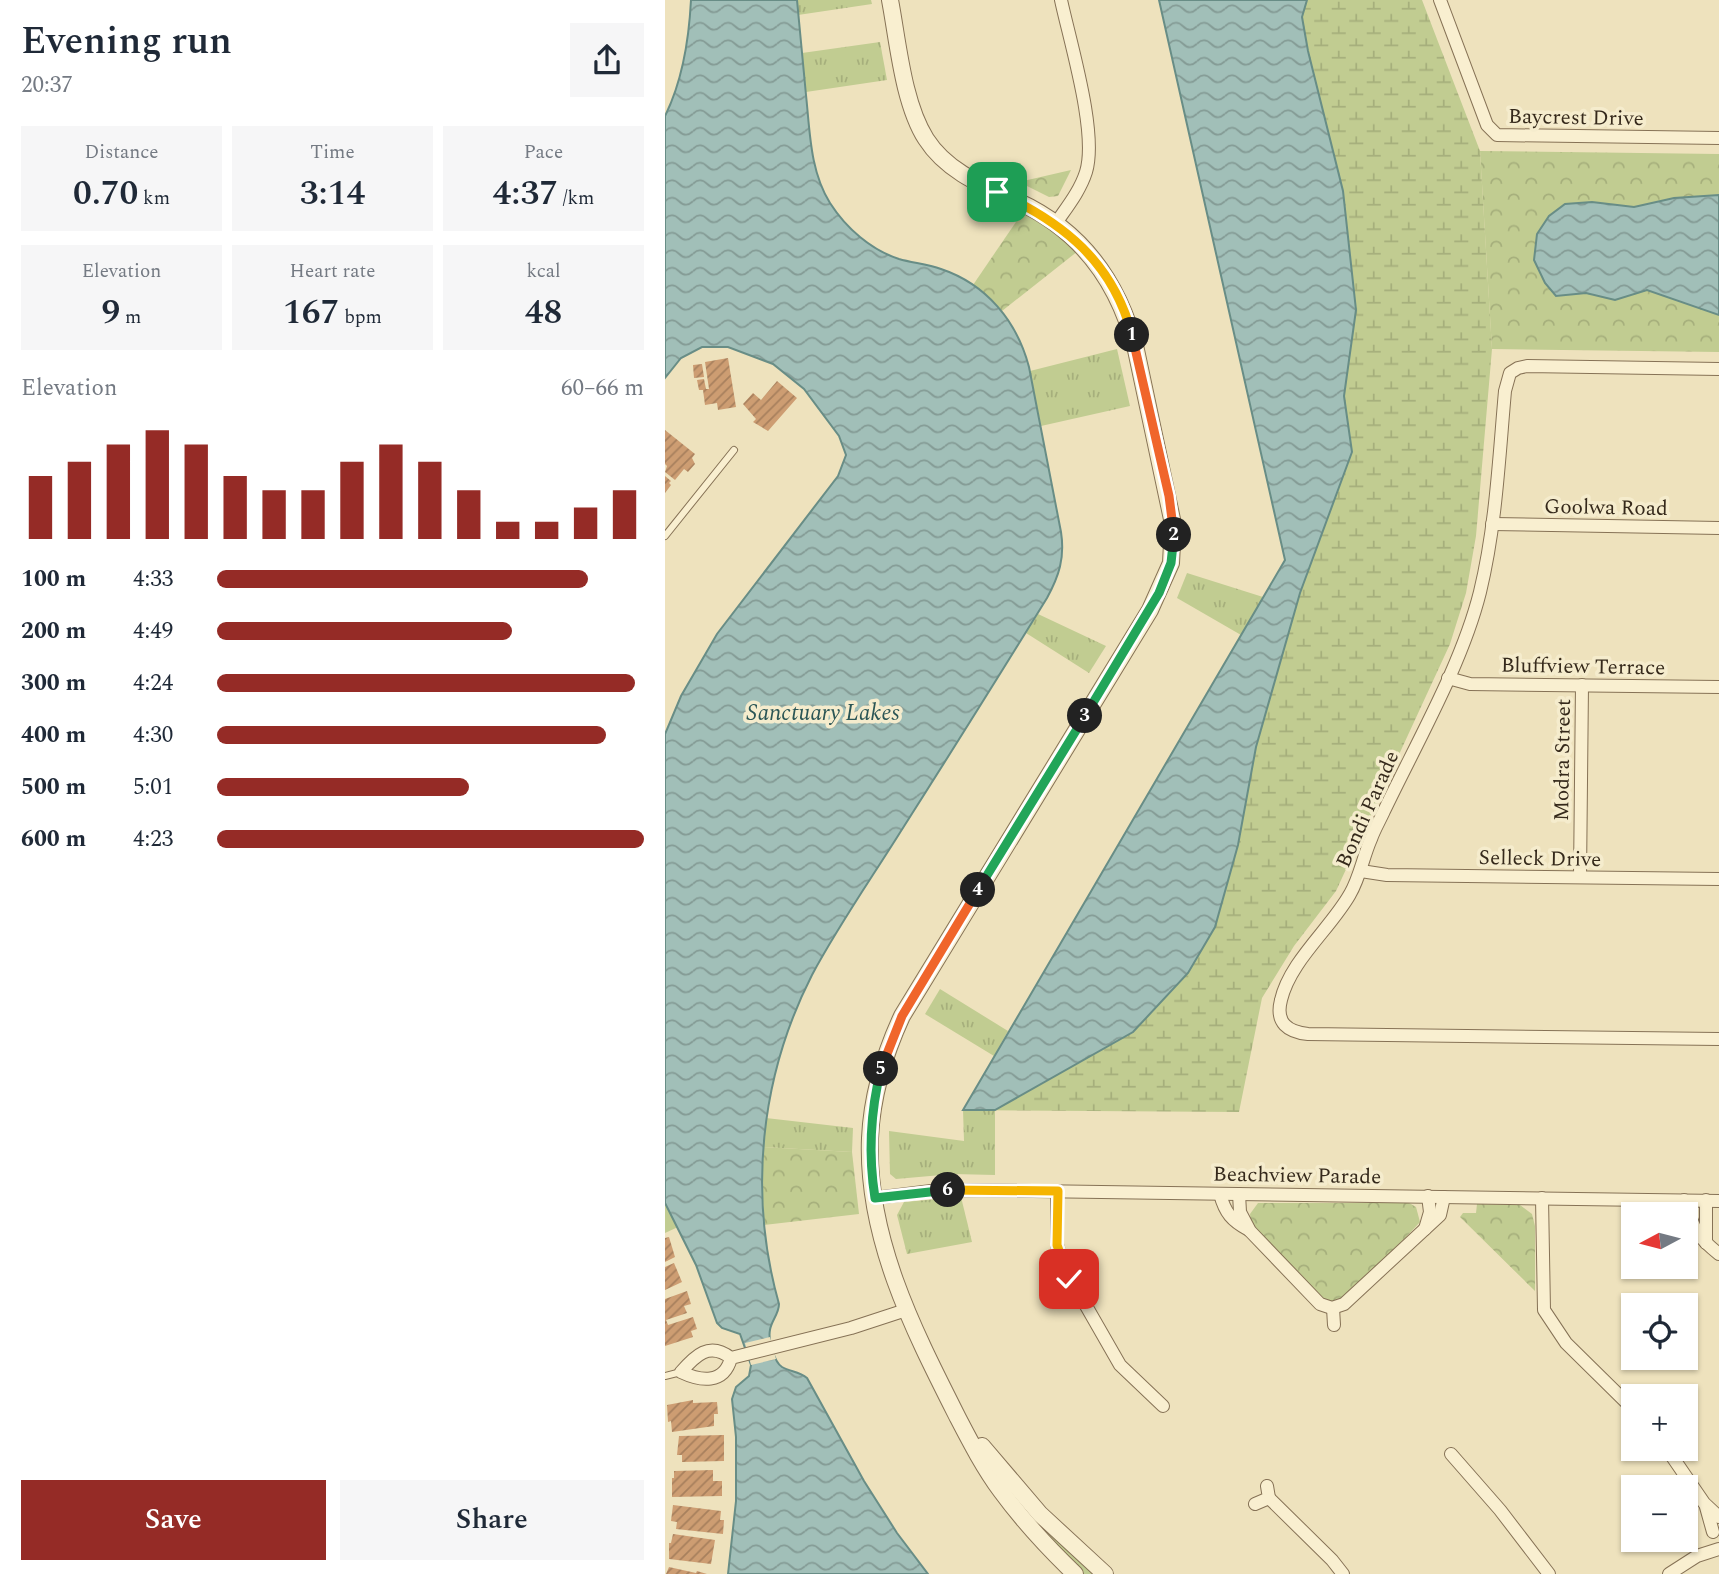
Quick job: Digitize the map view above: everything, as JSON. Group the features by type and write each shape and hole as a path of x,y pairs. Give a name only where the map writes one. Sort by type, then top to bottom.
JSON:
{"street":[{"path":"890,0 913,111 934,149 946,163 972,180 1040,212 1056,223 1080,244 1115,290 1131,329 1172,512 1174,537 1171,563 1150,610 902,1016 886,1052 873,1101 870,1154 875,1198 884,1242 906,1310 924,1353 973,1448 1001,1491 1075,1574"},
{"path":"1056,223 1083,182 1090,145 1061,0"},
{"name":"Baycrest Drive","path":"1440,0 1487,125 1497,135 1719,138"},
{"name":"Bondi Parade","path":"1719,369 1527,366 1513,370 1506,381 1496,498 1480,591 1463,644 1371,839 1350,894 1303,956 1283,993 1280,1006 1281,1022 1290,1030 1308,1034 1719,1039"},
{"name":"Goolwa Road","path":"1492,524 1719,528"},
{"name":"Bluffview Terrace","path":"1448,678 1470,684 1719,687"},
{"name":"Modra Street","path":"1580,877 1582,685"},
{"name":"Selleck Drive","path":"1361,871 1387,875 1719,879"},
{"name":"Beachview Parade","path":"875,1198 944,1191 1058,1191 1712,1201"},
{"path":"1058,1191 1057,1245 1069,1279 1120,1365 1163,1406"},
{"path":"1220,1194 1227,1213 1235,1222 1250,1231 1320,1304 1333,1308 1344,1304 1424,1232 1440,1215 1444,1197"},
{"path":"1239,1194 1240,1212 1250,1231"},
{"path":"1424,1232 1430,1212 1428,1196"},
{"path":"1542,1198 1544,1310 1566,1343 1621,1397"},
{"path":"1684,1200 1694,1230 1719,1254"},
{"path":"1706,1243 1712,1201"},
{"path":"1333,1308 1334,1325"},
{"path":"731,1358 728,1367 719,1376 700,1380 681,1372 694,1356 700,1353 717,1351 731,1358 851,1328 906,1310"},
{"path":"958,1417 1021,1494 1105,1574"},
{"path":"1451,1454 1500,1510 1549,1574"},
{"path":"1675,1461 1705,1503 1719,1517"},
{"path":"1255,1504 1268,1492 1343,1574"},
{"path":"1669,1574 1697,1556 1717,1538 1705,1503"}],"lane":[{"path":"665,537 734,450"},
{"path":"665,1376 681,1372"}],"green space":[{"path":"797,0 871,0 872,4 798,15"},
{"path":"1159,0 1422,0 1480,151 1492,349 1476,536 1466,593 1450,644 1336,891 1294,946 1262,998 1239,1112 963,1110 1285,560"},
{"path":"880,42 887,80 806,92 802,53"},
{"path":"1480,151 1719,154 1719,352 1492,349"},
{"path":"1071,170 1058,196 1049,197 1019,182"},
{"path":"1022,213 1058,233 1078,251 1002,311 973,285"},
{"path":"1117,349 1130,406 1041,426 1030,371"},
{"path":"1187,573 1263,597 1241,635 1177,598"},
{"path":"1038,614 1106,646 1089,673 1026,633"},
{"path":"940,989 1008,1031 994,1056 925,1014"},
{"path":"963,1110 995,1110 995,1175 953,1174 896,1179 890,1174 889,1131 964,1141"},
{"path":"766,1118 853,1128 852,1152 763,1147"},
{"path":"763,1147 852,1152 859,1214 764,1225"},
{"path":"961,1197 972,1242 907,1254 897,1215 904,1202"},
{"path":"665,1203 678,1227 665,1233"},
{"path":"1258,1203 1409,1203 1416,1207 1420,1222 1344,1304 1321,1304 1251,1222 1250,1214"},
{"path":"1477,1204 1520,1205 1532,1214 1535,1226 1535,1291 1460,1217 1463,1213 1476,1213"},
{"path":"995,1471 1098,1574 1081,1574 1040,1532"}],"water":[{"name":"Sanctuary Lakes","path":"691,0 797,0 810,137 823,191 844,221 869,244 899,259 936,267 972,284 997,306 1008,320 1017,334 1029,367 1061,532 1060,566 1047,598 812,975 794,1014 781,1054 764,1136 764,1221 769,1262 779,1304 770,1334 774,1355 782,1367 807,1378 864,1481 897,1533 928,1574 728,1574 736,1501 736,1437 732,1399 736,1387 749,1376 751,1365 740,1334 722,1328 717,1323 696,1265 665,1203 665,734 681,696 717,634 838,476 846,455 839,436 804,389 773,364 728,347 702,347 681,358 665,378 665,116 684,59"},
{"path":"1159,0 1307,0 1302,17 1343,191 1356,310 1344,396 1352,452 1300,593 1256,747 1238,845 1215,927 1188,973 1133,1032 995,1110 963,1110 1285,560"},
{"path":"1719,195 1719,315 1647,290 1615,300 1586,293 1556,296 1545,283 1534,260 1537,234 1549,216 1565,204 1592,202 1634,207 1674,198"}],"pier":[{"path":"770,1337 776,1359 751,1365 745,1343"}],"building":[{"path":"728,358 736,407 718,410 717,403 705,405 703,390 699,390 697,380 704,379 706,389 709,389 705,362"},
{"path":"702,364 704,377 694,378 693,365"},
{"path":"777,381 797,398 768,431 753,422 756,419 743,404 753,393 761,400"},
{"path":"665,430 695,454 692,458 695,464 688,472 684,469 675,480 665,472"},
{"path":"665,476 671,481 671,485 665,493"},
{"path":"669,1237 675,1257 665,1262 665,1238"},
{"path":"674,1263 682,1282 665,1290 665,1267"},
{"path":"687,1291 691,1304 684,1306 687,1313 666,1320 668,1325 693,1317 697,1329 691,1331 693,1337 665,1346 665,1299"},
{"path":"693,1400 693,1403 717,1402 718,1414 714,1414 714,1426 672,1432 671,1421 668,1422 667,1405"},
{"path":"724,1435 724,1461 682,1462 682,1455 677,1455 679,1436"},
{"path":"713,1470 713,1481 722,1481 722,1496 672,1497 674,1471"},
{"path":"673,1505 721,1511 720,1520 724,1520 723,1534 676,1529 677,1522 671,1521"},
{"path":"673,1534 715,1540 711,1564 669,1559 669,1543"},
{"path":"669,1567 696,1573 697,1571 707,1574 666,1574"}],"route":[{"path":"997,192 1040,212 1068,233 1097,263 1115,290 1131,329 1158,445 1172,512 1173,549 1167,574 1150,610 902,1016 886,1052 873,1101 871,1174 875,1198 964,1190 1058,1191 1057,1245 1069,1279"}]}
